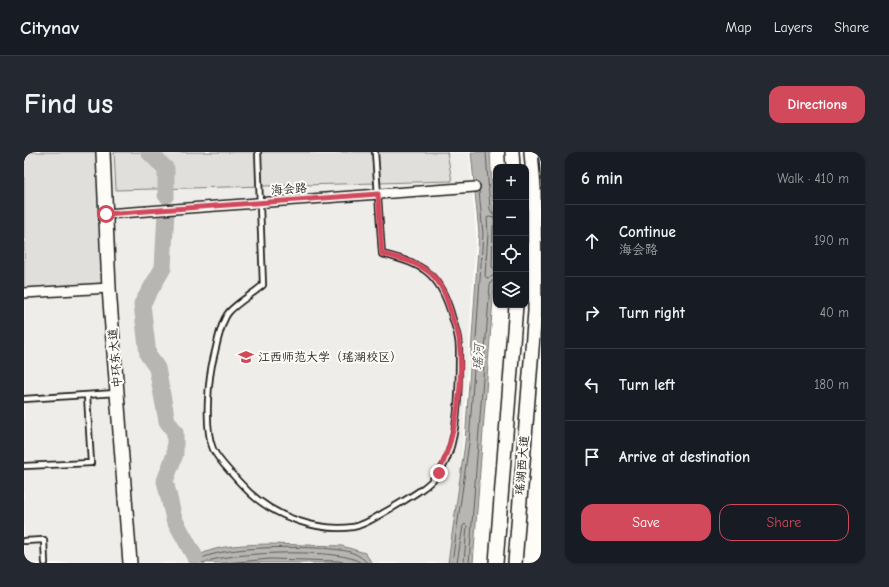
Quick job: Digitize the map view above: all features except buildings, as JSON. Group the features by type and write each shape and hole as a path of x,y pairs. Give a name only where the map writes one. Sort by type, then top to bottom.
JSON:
{"main road":[{"name":"中环东大道","path":"103,152 109,288 130,563"},
{"path":"512,152 513,164"},
{"name":"瑶湖西大道","path":"515,563 535,312 534,188 531,152"},
{"name":"瑶湖西大道","path":"496,563 516,308"}],"street":[{"name":"海会路","path":"106,214 475,187"},
{"path":"24,293 109,288"}],"lane":[{"path":"258,152 263,285 229,313 220,334 209,378 209,430 213,449 225,466 250,494 269,508 298,520 324,527 354,527 373,519 425,487 439,473 448,452 454,431 459,392 459,338 445,293 431,274 413,262 382,254 375,152"},
{"path":"24,399 117,393"},
{"path":"24,466 91,463 87,395"},
{"path":"24,541 44,540 45,563"}],"shaded area":[{"name":"江西师范大学（瑶湖校区）","path":"24,152 469,152 476,234 453,563 24,563"},
{"path":"24,152 103,152 109,288 24,293"},
{"path":"114,152 447,152 452,181 116,190"}],"water":[{"name":"瑶河","path":"471,152 490,152 493,206 493,299 473,563 448,563 465,443 479,233"},
{"path":"269,544 342,546 365,553 372,563 190,563 206,552 216,549 238,545"}],"waterway":[{"path":"149,152 166,169 166,195"},
{"path":"166,211 163,268 142,304 148,355 157,368 167,421 175,432 175,454 165,481 174,519 195,557"}],"place":[{"name":"江西师范大学（瑶湖校区）","path":"246,357"}],"route":[{"path":"106,214 378,194 382,254 413,262 431,274 445,293 459,338 459,392 455,424 448,452 439,473"}]}
